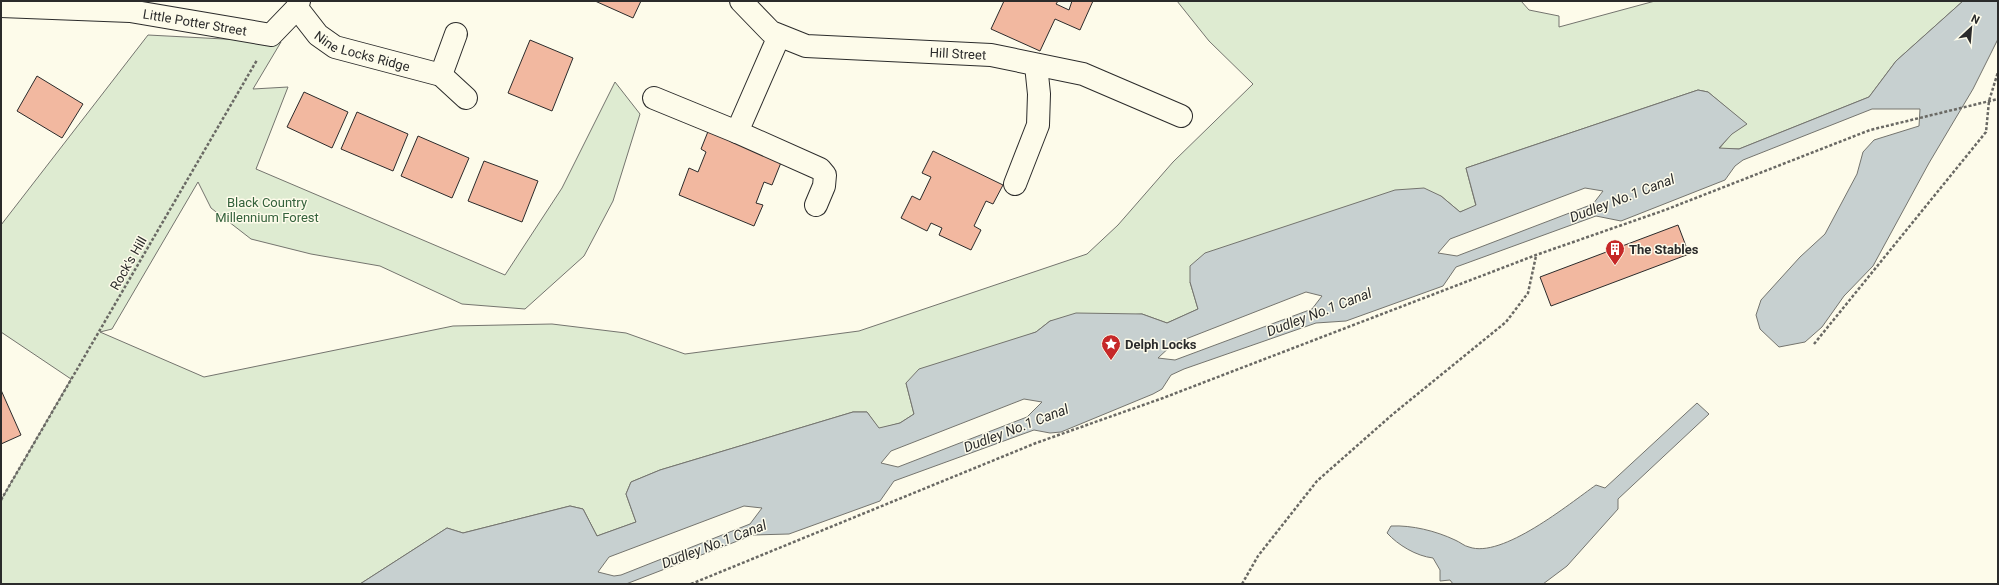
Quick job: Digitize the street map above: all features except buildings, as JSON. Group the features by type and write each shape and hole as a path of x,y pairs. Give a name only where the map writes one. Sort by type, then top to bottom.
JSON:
{"street":[{"name":"Hill Street","path":"741,1 771,32 806,46 991,55 1083,74 1181,116"},
{"path":"271,35 298,4"},
{"name":"Nine Locks Ridge","path":"298,4 318,35 335,47 441,75 466,98"},
{"name":"Little Potter Street","path":"1,6 130,11 271,35"},
{"path":"441,75 456,34"},
{"path":"737,132 779,36"},
{"path":"1015,184 1038,125 1039,94 1036,64"},
{"path":"654,98 737,132 820,169 826,175 824,186 816,205"}],"path":[{"name":"Rock's Hill","path":"1,500 271,35"},
{"path":"1814,344 1986,132 1989,101 1998,72"},
{"path":"691,584 1036,443 1171,395 1536,255 1665,210 1870,130 1998,99"},
{"path":"1242,584 1258,556 1317,481 1393,414 1506,322 1528,293 1536,255"}],"green space":[{"name":"Black Country Millennium Forest","path":"1177,1 1521,1 1529,10 1559,16 1559,27 1655,1 1963,1 1896,61 1869,97 1739,149 1719,149 1732,133 1746,124 1708,92 1698,90 1466,168 1476,206 1460,212 1441,196 1190,282 1198,309 1167,323 1142,314 1050,321 1036,332 906,383 914,414 900,423 879,429 867,412 853,412 660,470 631,482 626,494 636,522 597,536 583,509 570,506 463,533 447,528 360,584 1,584 1,500 71,379 1,332 1,225 148,35 281,42 253,89 288,87 256,169 505,275 562,188 615,82 640,114 613,201 584,256 525,309 462,304 380,266 311,254 251,239 211,208 198,182 112,329 100,332 204,377 453,326 552,324 626,333 685,354 859,331 1087,254 1118,225 1173,162 1253,84 1209,41"}],"water":[{"name":"Dudley No.1 Canal","path":"1963,1 1998,1 1998,39 1973,89 1929,163 1873,266 1844,296 1822,327 1805,342 1779,347 1760,329 1756,315 1761,300 1800,257 1825,234 1857,174 1863,152 1874,140 1919,126 1920,109 1872,109 1743,160 1735,166 1725,180 1621,221 1596,216 1456,267 1443,286 1346,321 1316,323 1184,369 1171,375 1162,389 1153,394 1061,432 1050,433 1034,430 894,481 880,501 789,534 753,535 626,584 360,584 447,528 463,533 570,506 583,509 597,536 636,522 626,494 631,482 660,470 853,412 867,412 879,428 900,423 914,414 906,383 919,369 1036,332 1050,321 1076,313 1142,314 1167,323 1198,309 1190,282 1190,266 1205,253 1395,190 1424,188 1441,196 1460,212 1476,205 1466,168 1698,90 1708,92 1747,124 1732,134 1719,148 1739,149 1869,97 1896,61","holes":["1585,188 1603,191 1593,204 1457,256 1438,253 1450,239","1306,292 1322,296 1312,309 1175,360 1158,358 1173,344","1024,399 1042,402 1027,417 898,467 881,463 891,451","744,506 762,508 750,524 621,575 614,576 598,572 609,557"]},
{"path":"1697,403 1709,414 1618,499 1618,509 1567,566 1543,584 1453,584 1450,580 1440,581 1440,570 1433,558 1420,555 1408,549 1396,542 1387,533 1391,526 1407,526 1440,534 1465,546 1483,549 1517,538 1553,516 1596,485 1605,488"}],"place":[{"name":"The Stables","path":"1615,266"},
{"name":"Delph Locks","path":"1111,361"}]}
